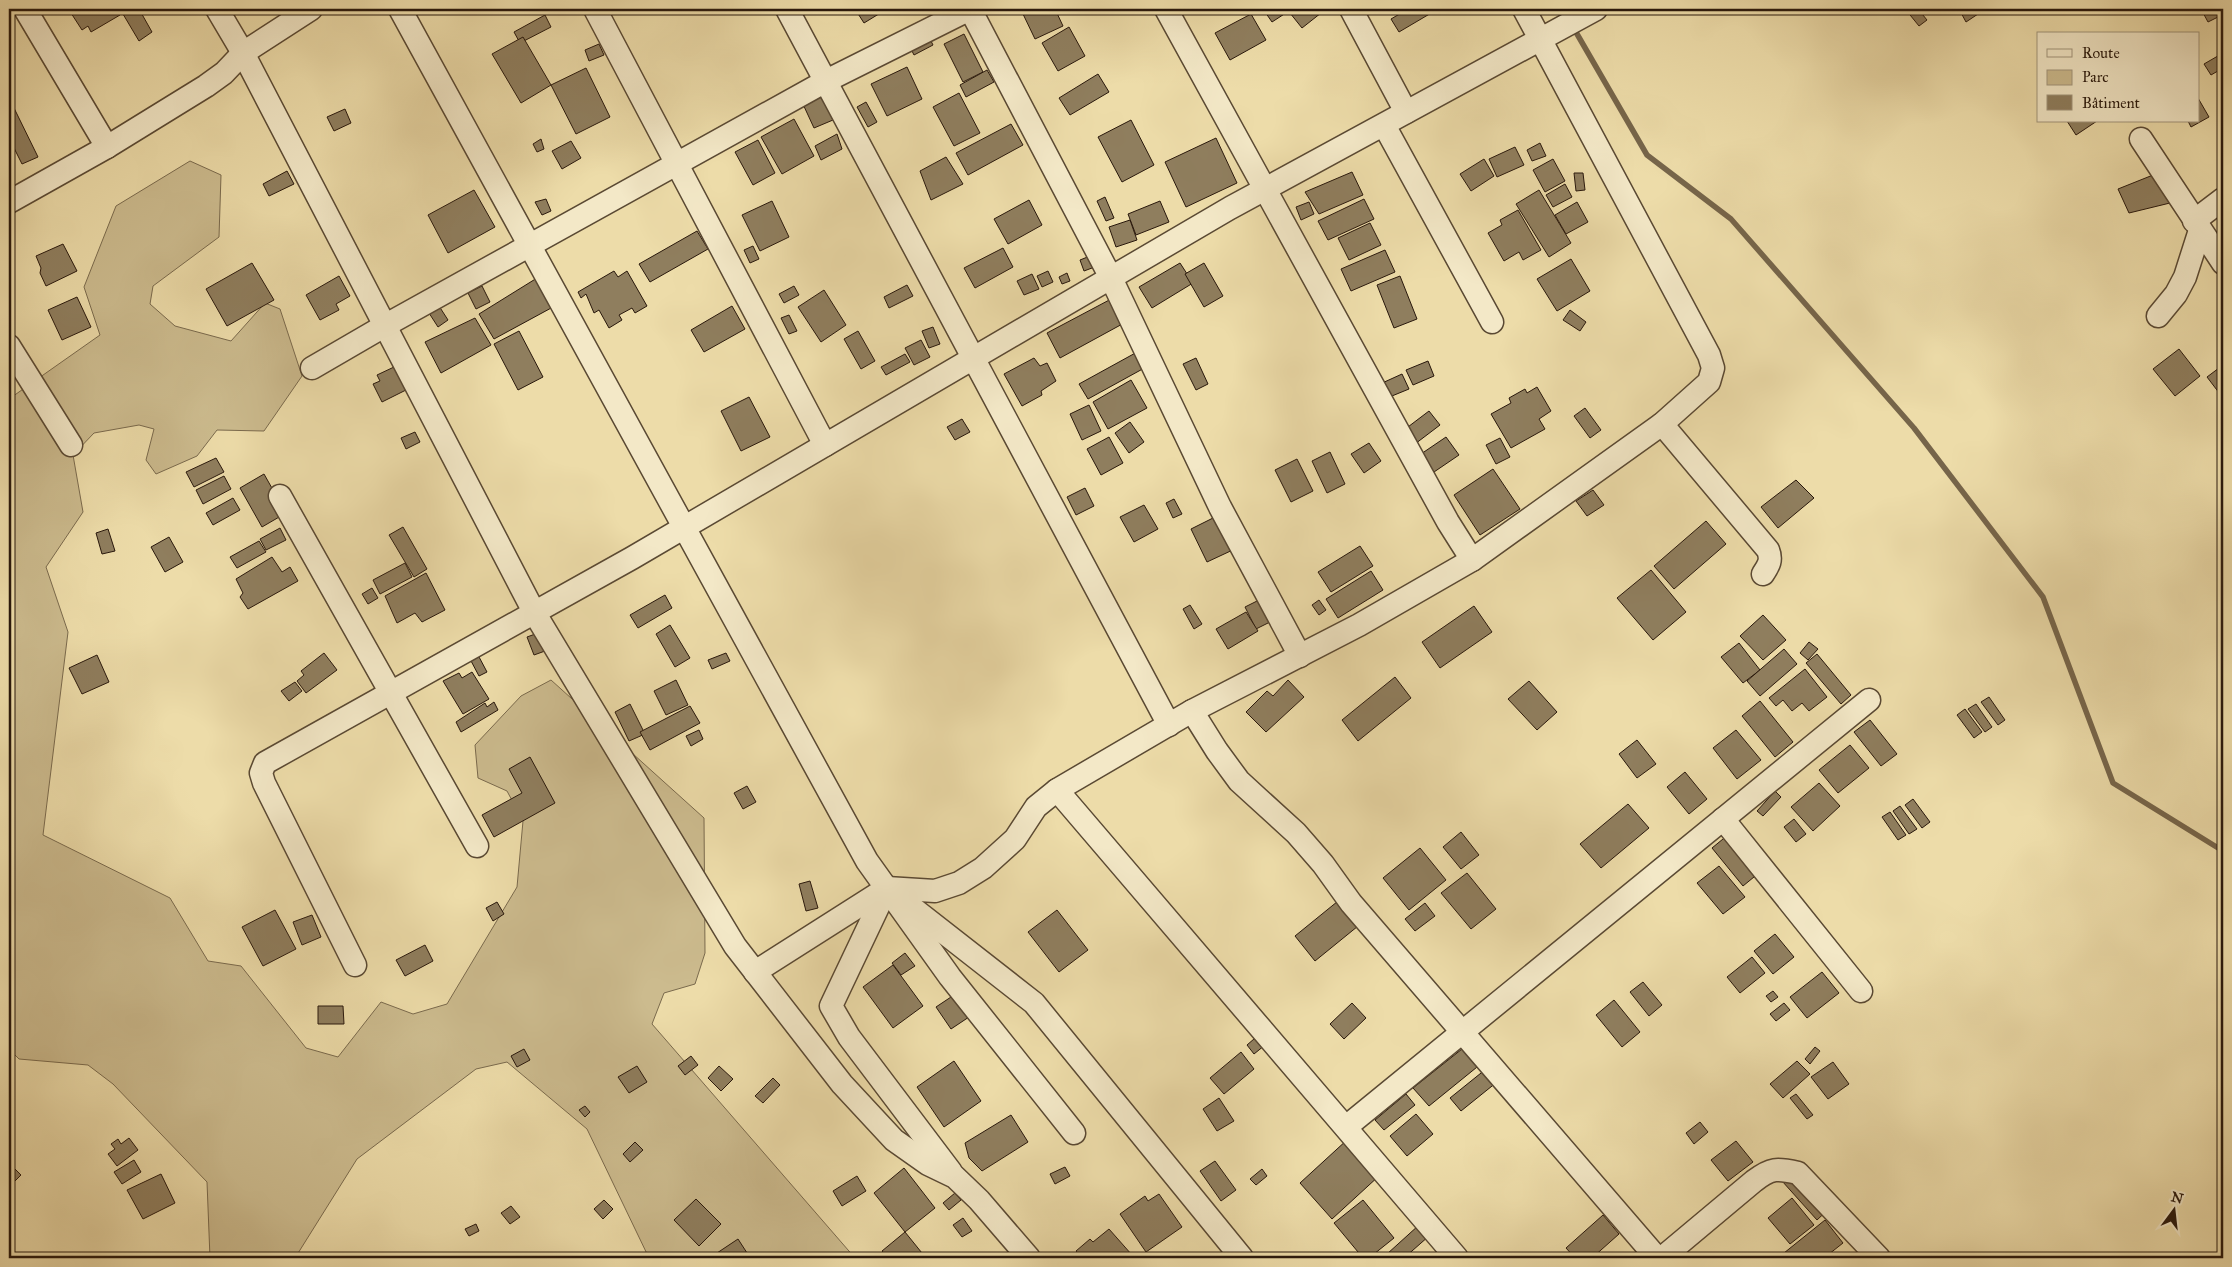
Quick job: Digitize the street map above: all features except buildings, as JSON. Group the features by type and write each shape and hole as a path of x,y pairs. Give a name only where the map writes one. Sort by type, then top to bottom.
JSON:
{"street":[{"path":"25,9 107,147"},
{"path":"217,9 243,53 386,325 534,612 735,946 842,1084 894,1140 928,1164 955,1177"},
{"path":"9,202 107,147 206,86 224,73 243,53 311,9"},
{"path":"400,9 683,528 868,861 950,977 1074,1133"},
{"path":"595,9 825,445"},
{"path":"787,9 1169,725"},
{"path":"312,368 826,81 970,9 1111,278 1220,507 1300,656"},
{"path":"1166,9 1448,522 1472,560"},
{"path":"1351,9 1406,112"},
{"path":"755,972 887,888 936,891 959,883 984,868 1014,839 1036,807 1057,790 1192,711 1359,625 1472,560 1662,424 1709,382 1713,375 1712,362 1542,39 1524,9"},
{"path":"355,965 264,783 261,773 265,763 683,528 1264,190 1596,9"},
{"path":"1384,125 1492,322"},
{"path":"2141,139 2223,263"},
{"path":"2158,316 2176,294 2185,277 2197,225 2223,199"},
{"path":"9,346 71,445"},
{"path":"1662,424 1768,550 1771,557 1763,574"},
{"path":"280,496 477,846"},
{"path":"1346,1127 1869,700"},
{"path":"1192,711 1217,751 1239,781 1296,833 1323,864 1350,903 1464,1032 1657,1258"},
{"path":"1057,790 1457,1258"},
{"path":"1723,819 1861,991"},
{"path":"887,888 832,1006 849,1036 955,1177 979,1200 1029,1258"},
{"path":"887,888 1034,1003 1242,1258"},
{"path":"1662,1258 1754,1181 1767,1172 1780,1168 1798,1173 1879,1258"}],"green space":[{"path":"190,161 221,175 219,237 153,286 150,304 175,326 231,341 265,303 280,309 302,376 264,431 217,430 197,456 156,474 146,460 154,429 139,425 94,433 73,455 83,512 46,567 68,632 43,835 170,898 208,961 241,966 306,1048 338,1057 381,1002 413,1014 447,1004 517,887 523,821 507,791 478,778 475,745 521,696 551,680 704,818 705,953 695,984 664,993 652,1024 855,1258 649,1258 587,1129 507,1062 476,1069 357,1159 295,1258 210,1258 207,1182 113,1084 88,1065 19,1059 9,1049 9,399 100,335 84,287 116,206"}],"waterway":[{"path":"1562,9 1568,19"},
{"path":"1573,27 1647,155 1731,219 1914,428 2043,597 2113,783 2223,851"}]}
